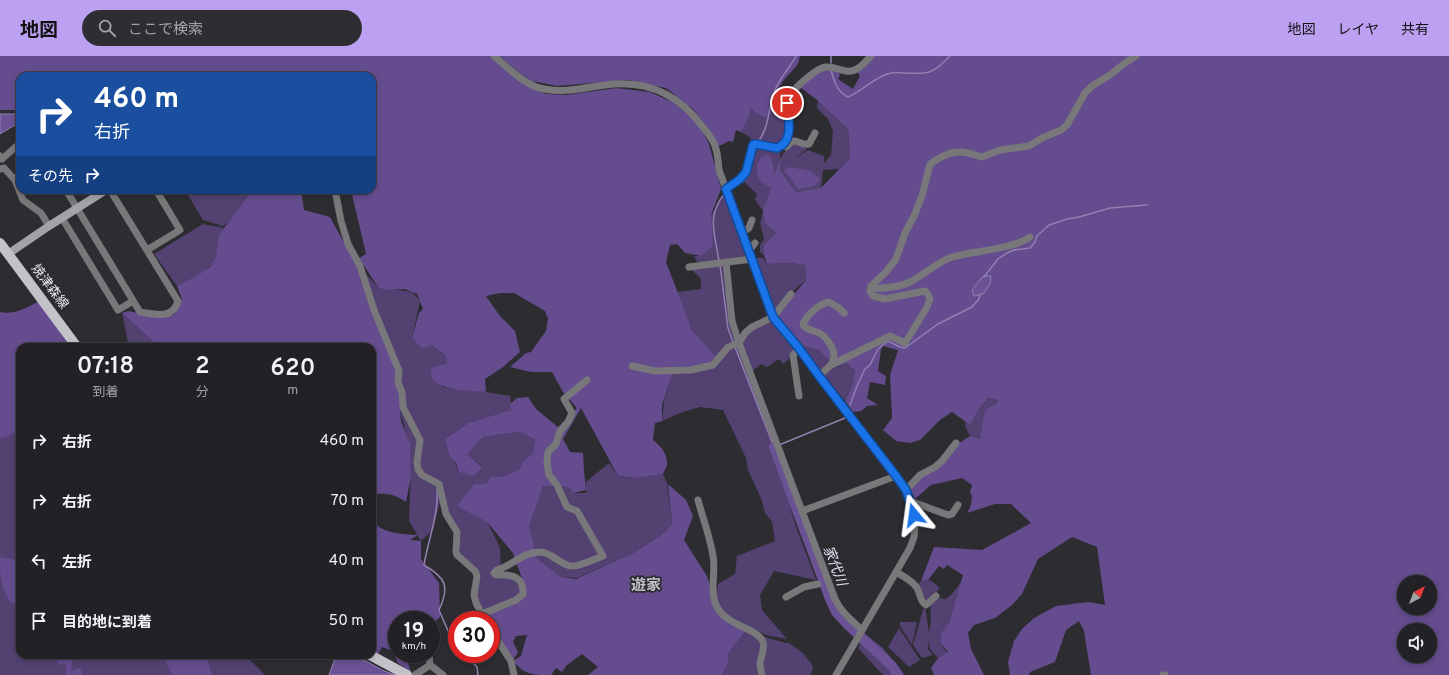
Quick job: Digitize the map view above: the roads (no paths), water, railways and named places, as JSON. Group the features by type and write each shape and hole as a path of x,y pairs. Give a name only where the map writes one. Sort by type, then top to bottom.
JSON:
{"main road":[{"name":"焼津森線","path":"0,243 74,343"},
{"path":"376,658 407,675"}],"street":[{"path":"494,56 516,75 542,89 556,91 616,84 631,84 653,88 672,97 698,120 716,147 719,170 773,317 906,490 914,515 915,526 914,537 910,548 836,675"},
{"path":"777,148 786,143 788,138 789,130 787,103 789,95 794,90 818,69 831,67 846,71 854,71 872,56"},
{"path":"870,289 896,259 905,233 922,196 930,164 943,155 958,151 969,152 982,158 1000,150 1029,146 1042,138 1061,130 1068,125 1084,93 1136,56"},
{"path":"727,191 746,172 753,145 758,144 784,148 792,140 809,144 815,133"},
{"path":"0,156 2,159 16,147"},
{"path":"0,169 4,168 16,182"},
{"path":"21,194 23,200 41,213 49,226"},
{"path":"68,194 140,312 161,314 171,312 176,307 178,301 112,194"},
{"path":"8,254 100,194"},
{"path":"147,250 180,230 158,194"},
{"path":"336,194 341,221 348,244 360,266 374,310 399,371 398,382 402,393 403,407 420,440 417,462 418,469 422,475 439,484 446,514 457,532 457,556 475,571 477,576 474,595 481,611"},
{"path":"62,218 118,310 133,301"},
{"path":"742,233 749,228 752,220"},
{"path":"870,289 908,283 951,258 1009,245 1030,238"},
{"path":"749,251 755,243"},
{"path":"689,267 752,259"},
{"path":"722,263 736,344 778,445 839,608 862,630"},
{"path":"819,376 831,366 890,336 905,343 926,309 930,299 925,291 885,299 873,296 870,289"},
{"path":"632,366 655,371 691,370 713,365 728,347 736,344 752,327 773,317 791,294"},
{"path":"831,366 834,357 833,352 824,337 818,332 806,328 803,325 805,318 824,303 829,302 835,304 844,313"},
{"path":"799,349 793,355 799,396"},
{"path":"495,611 516,600 523,594 523,587 520,580 514,577 496,575 494,573 524,556 540,552 550,554 566,564 574,566 604,556 577,511 567,507 557,485 549,475 547,463 548,452 556,444 560,432 568,422 572,413 564,399 587,380"},
{"path":"906,490 920,475 935,467 942,461 956,443"},
{"path":"802,511 896,476"},
{"path":"698,500 713,557 713,591 715,603 723,615 732,623 755,633 760,638 763,643 760,664 762,675"},
{"path":"910,501 948,515 952,514 958,505"},
{"path":"896,572 910,580 918,589 918,594 923,603 926,605 936,596"},
{"path":"786,597 804,587 818,584"},
{"path":"500,644 511,661 514,675"},
{"path":"415,675 430,665 443,675"}],"waterway":[{"path":"759,141 763,135 775,90 796,56"},
{"path":"831,56 831,63"},
{"path":"831,70 839,89 848,97 874,80 885,75 894,73 924,73 934,70 950,56"},
{"path":"719,261 713,226 715,209 725,193"},
{"path":"984,277 998,259 1007,253 1014,250 1030,248 1035,242 1037,236 1049,225 1110,208 1147,205"},
{"path":"720,265 728,328 733,342"},
{"path":"850,405 865,369 870,365 878,349 888,341 905,348 938,324 972,307 979,299 980,294"},
{"path":"735,347 774,447 775,446"},
{"path":"779,445 845,418"},
{"name":"家代川","path":"774,447 836,612 892,666 898,675"},
{"path":"437,489 435,517 424,565 437,574 444,583 444,595 439,610 448,631"},
{"path":"473,663 477,667 478,675"}],"district":[{"name":"遊家","path":"646,586"}]}
